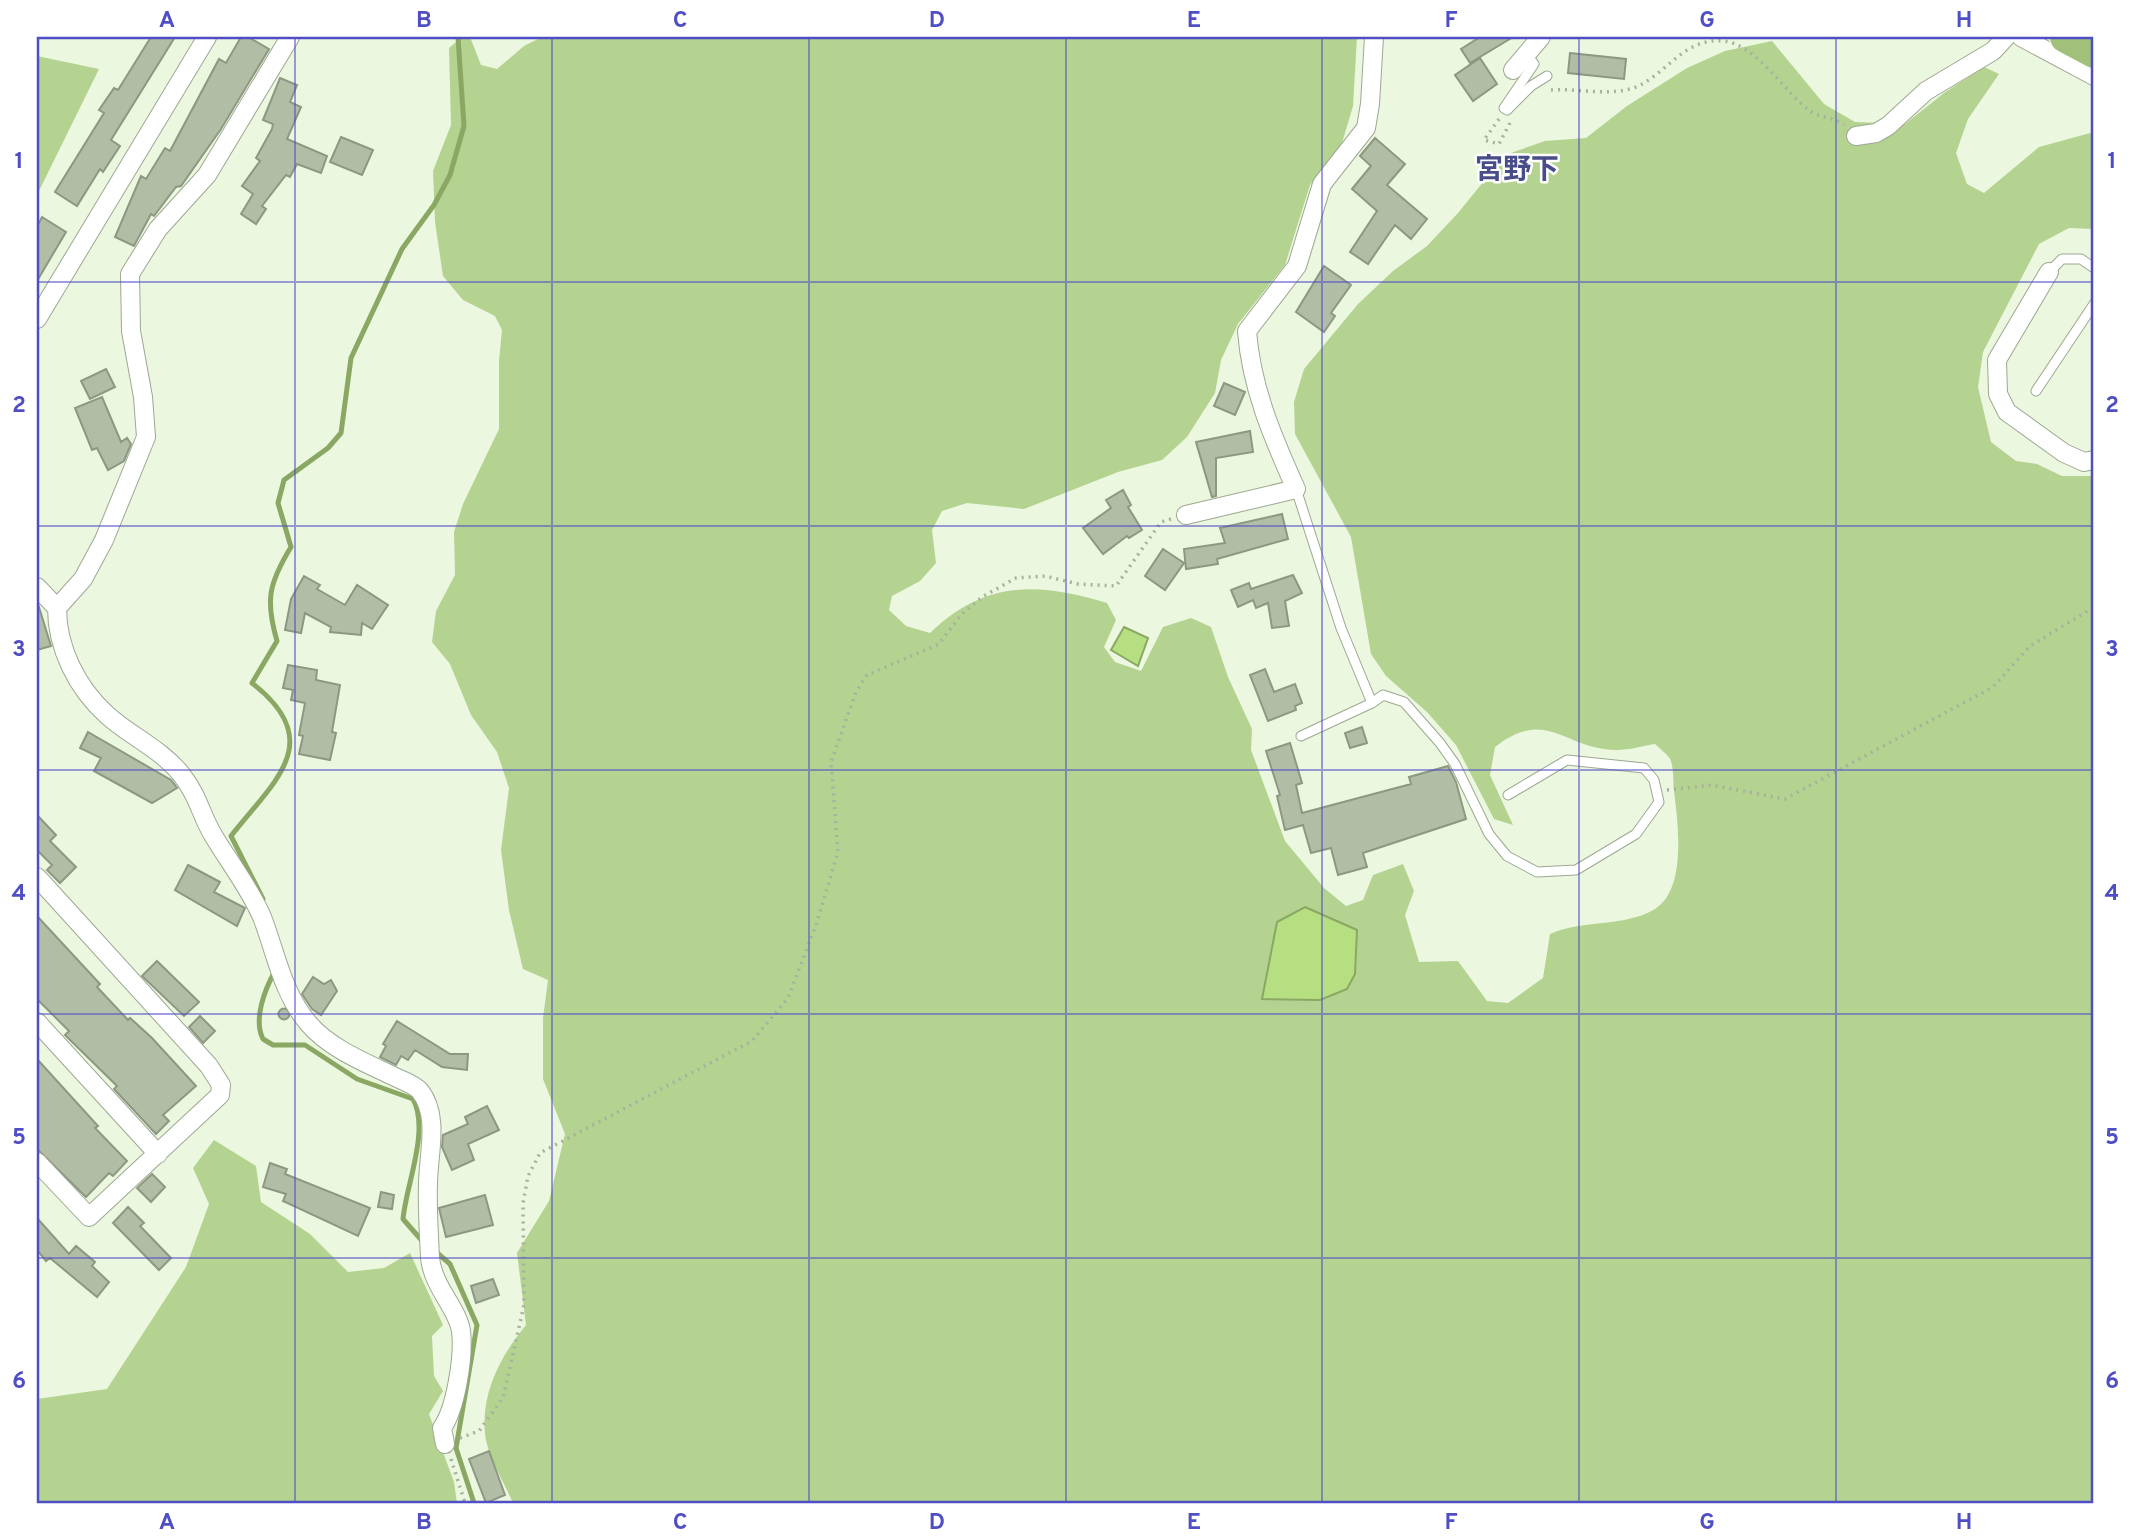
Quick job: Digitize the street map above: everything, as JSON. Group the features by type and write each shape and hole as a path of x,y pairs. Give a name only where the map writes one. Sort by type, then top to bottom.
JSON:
{"highway":[{"path":"2066,37 2094,52"}],"street":[{"path":"37,319 207,37"},
{"path":"290,37 207,175 158,229 130,274 131,331 143,397 146,437 104,540 83,579 57,608 57,632 75,676 106,715 179,771 198,798 212,833 240,875 261,916 281,976 308,1023 331,1043 419,1090 429,1107 432,1126 428,1185 431,1262 438,1287 461,1329 457,1386 450,1417 442,1428 445,1444"},
{"path":"1186,515 1296,489 1273,439 1259,395 1249,355 1247,331 1297,267 1322,184 1366,128 1374,37"},
{"path":"1513,70 1541,37"},
{"path":"1856,136 1888,126 1926,91 1993,51 2006,37"},
{"path":"2021,37 2094,76"},
{"path":"2049,272 1997,360 1997,394 2007,412 2064,453 2084,462 2094,460"},
{"path":"37,587 57,608"},
{"path":"37,877 209,1066 221,1085 220,1095 89,1217 37,1162"},
{"path":"37,1022 158,1154"}],"lane":[{"path":"1527,55 1534,64 1504,107 1507,110 1531,86 1547,76"},
{"path":"2049,272 2062,259 2081,259 2094,268"},
{"path":"2036,391 2094,304"},
{"path":"1296,489 1341,628 1372,703"},
{"path":"1301,736 1372,703 1383,695 1404,702 1455,764 1489,834 1507,856 1536,872 1576,870 1636,834 1659,802 1658,790 1644,768 1567,760 1508,795"}],"path":[{"path":"1540,98 1551,89 1587,89 1612,93 1638,86 1689,48 1697,44 1724,41 1749,50 1812,113 1841,122 1856,136"},
{"path":"1504,107 1495,126 1484,140 1499,144 1513,120"},
{"path":"465,1503 445,1444 479,1431 503,1398 523,1305 523,1203 528,1176 540,1153 752,1041 788,998 816,925 838,852 831,762 856,692 867,675 939,644 961,615 982,597 1016,578 1045,576 1078,584 1116,586 1161,522 1186,515"},
{"path":"1658,790 1712,785 1785,799 1818,779 1864,759 1993,688 2029,646 2094,607"}],"shaded area":[{"path":"462,37 470,37 481,65 497,69 524,46 542,37 1357,37 1353,106 1342,143 1310,185 1285,265 1238,324 1221,360 1215,393 1187,437 1162,460 1118,472 1024,509 967,503 942,511 932,530 936,563 920,581 892,596 889,610 906,626 930,633 971,603 992,595 1035,589 1082,596 1107,603 1116,620 1104,647 1115,662 1141,671 1163,627 1191,618 1211,627 1228,677 1252,729 1251,750 1285,841 1324,888 1346,906 1363,900 1373,875 1403,864 1414,891 1405,915 1419,962 1458,961 1487,1001 1508,1003 1543,978 1550,934 1576,926 1630,919 1655,909 1665,900 1672,887 1678,855 1671,762 1655,744 1622,750 1583,744 1543,730 1529,730 1513,735 1495,747 1490,775 1513,825 1494,819 1456,745 1427,712 1386,676 1371,654 1351,537 1295,434 1294,402 1304,369 1358,304 1393,271 1427,246 1458,213 1505,155 1545,141 1586,138 1627,106 1687,68 1725,51 1772,41 1824,104 1855,122 1905,124 1944,93 1984,67 1999,74 1968,119 1956,153 1967,184 1984,193 2039,147 2094,132 2094,229 2069,228 2039,244 1983,352 1978,387 1991,442 2016,461 2037,464 2062,476 2094,476 2094,1503 513,1503 486,1441 486,1403 501,1362 526,1325 517,1253 549,1201 565,1134 543,1079 543,1018 548,980 523,969 509,910 501,850 509,788 497,752 471,715 450,664 432,642 436,611 455,575 454,532 463,504 499,429 502,330 495,316 463,300 443,276 435,222 433,171 451,125 449,48"},
{"path":"37,56 99,69 37,195"},
{"path":"1124,627 1148,638 1138,666 1111,650"},
{"path":"1305,907 1357,930 1355,974 1347,989 1320,1000 1262,999 1277,922"},
{"path":"214,1140 256,1166 261,1202 310,1234 348,1272 384,1268 410,1253 443,1325 432,1336 434,1376 443,1391 429,1414 454,1482 457,1503 37,1503 37,1399 107,1389 186,1267 209,1204 193,1168"}],"building":[{"path":"151,37 175,37 111,140 120,146 103,172 100,169 77,206 55,192 104,113 99,110 114,88 118,90"},
{"path":"241,37 248,37 269,49 221,129 181,186 176,187 154,216 151,214 134,246 115,237 141,176 146,179 165,148 170,151 219,59 226,63"},
{"path":"1480,37 1513,37 1470,63 1461,49"},
{"path":"1570,53 1626,59 1624,79 1568,73"},
{"path":"1480,58 1497,84 1473,101 1455,75"},
{"path":"280,78 297,85 290,102 301,107 287,139 327,156 321,173 297,164 290,177 286,175 262,206 266,209 256,224 241,214 253,194 242,186 260,161 256,158 272,129 273,124 263,120"},
{"path":"341,137 373,150 362,175 330,162"},
{"path":"1375,138 1405,164 1387,185 1427,219 1411,239 1395,225 1368,264 1350,252 1377,211 1352,189 1371,166 1360,156"},
{"path":"42,217 66,232 37,281 37,227"},
{"path":"1324,266 1351,285 1331,313 1335,316 1324,332 1296,312"},
{"path":"106,369 115,387 90,399 81,381"},
{"path":"1224,383 1245,392 1235,415 1214,406"},
{"path":"102,397 121,442 127,438 131,444 124,461 108,470 97,448 92,450 75,408"},
{"path":"1250,431 1253,452 1216,458 1216,496 1212,497 1196,442"},
{"path":"1123,490 1131,505 1128,507 1142,530 1129,538 1127,536 1103,554 1083,528 1111,508 1106,500"},
{"path":"1282,514 1288,539 1217,559 1218,564 1186,569 1184,549 1225,543 1220,528"},
{"path":"1163,549 1184,563 1165,590 1145,576"},
{"path":"1293,575 1302,593 1285,601 1289,626 1272,628 1268,603 1256,608 1253,600 1238,607 1231,590 1249,583 1251,589"},
{"path":"304,576 320,585 317,589 345,605 357,585 388,605 372,629 362,623 361,635 330,632 331,627 305,613 301,633 285,630 291,599"},
{"path":"37,604 51,646 37,650"},
{"path":"288,665 317,670 316,680 340,685 332,732 336,733 330,760 299,754 303,736 299,735 305,703 291,700 293,690 283,688"},
{"path":"1265,669 1274,692 1295,684 1302,703 1295,706 1296,710 1268,721 1250,675"},
{"path":"1362,727 1367,743 1350,748 1345,733"},
{"path":"88,732 171,780 177,788 152,803 94,771 101,758 80,748"},
{"path":"1290,743 1302,783 1296,785 1302,813 1411,784 1409,777 1448,766 1456,782 1466,819 1363,853 1367,867 1338,875 1331,848 1311,853 1303,825 1285,830 1277,796 1280,795 1266,751"},
{"path":"37,815 56,835 50,841 76,867 60,883 47,870 52,865 39,852 37,854"},
{"path":"188,865 220,882 214,892 245,908 237,926 175,890"},
{"path":"37,916 100,984 97,987 128,1020 130,1018 152,1038 196,1086 163,1115 169,1121 156,1134 114,1089 117,1086 65,1035 69,1031 37,999"},
{"path":"157,961 199,1002 184,1016 142,976"},
{"path":"313,977 324,984 331,980 337,991 321,1015 312,1009 302,994"},
{"path":"284,1009 288,1010 288,1018 284,1019 280,1018 279,1014 280,1010"},
{"path":"200,1016 215,1031 203,1043 189,1027"},
{"path":"397,1021 450,1054 468,1054 467,1070 442,1067 415,1050 408,1060 401,1056 396,1065 380,1057 386,1046 383,1044"},
{"path":"37,1059 98,1126 95,1128 127,1161 113,1176 109,1173 86,1197 37,1149"},
{"path":"487,1106 499,1130 468,1144 474,1160 452,1170 442,1147 443,1135 468,1124 465,1117"},
{"path":"270,1163 287,1169 285,1174 370,1208 358,1236 283,1201 286,1194 263,1187"},
{"path":"152,1174 165,1187 151,1202 137,1188"},
{"path":"381,1192 394,1195 392,1209 378,1207"},
{"path":"485,1195 493,1225 446,1237 439,1208"},
{"path":"128,1207 144,1223 140,1226 171,1258 159,1270 113,1223"},
{"path":"37,1218 69,1254 76,1246 95,1262 92,1266 109,1282 97,1297 50,1258 46,1261 37,1250"},
{"path":"493,1279 499,1295 476,1303 471,1286"},
{"path":"489,1451 505,1495 486,1503 469,1459"}],"waterway":[{"path":"263,899 231,836 276,779 286,761 290,743 287,724 275,704 252,683 277,641 271,614 271,592 278,571 291,547 278,503 284,480 328,448 341,433 351,358 402,249 434,205 450,175 464,126 458,37"},
{"path":"275,971 264,995 260,1013 263,1039 273,1045 305,1045 357,1079 413,1099 418,1112 418,1142 403,1219 424,1243"},
{"path":"435,1251 450,1264 477,1325 456,1448 474,1503"}],"district":[{"name":"宮野下","path":"1517,171"}]}
